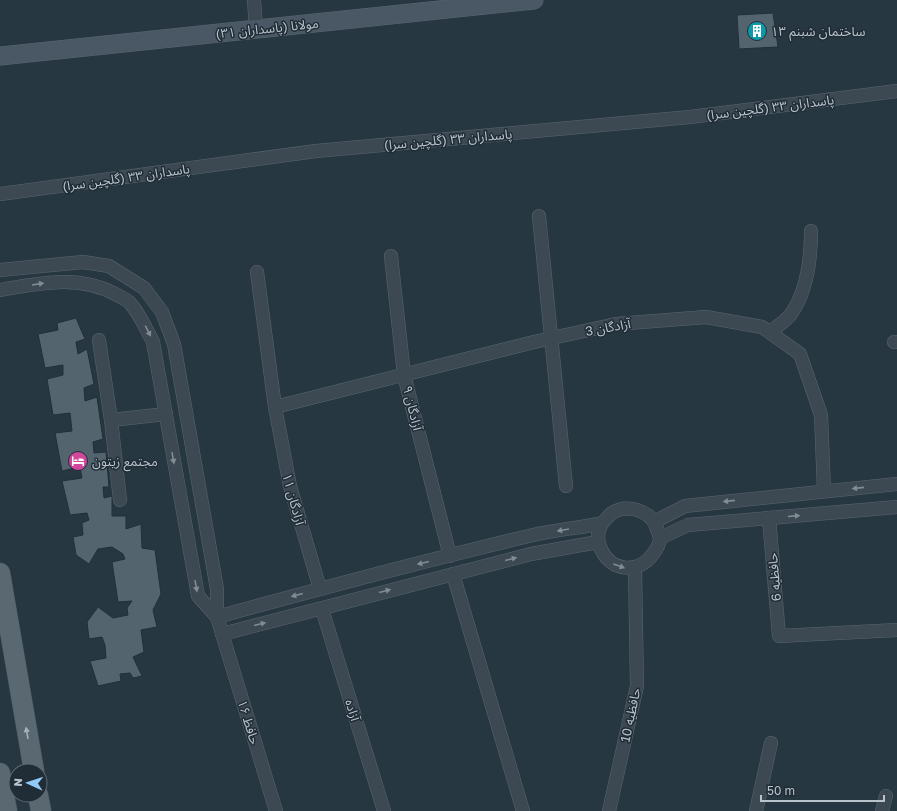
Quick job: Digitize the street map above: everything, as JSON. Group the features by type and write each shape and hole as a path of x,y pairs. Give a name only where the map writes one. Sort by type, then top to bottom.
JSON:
{"main road":[{"path":"0,573 33,763"},
{"path":"0,773 7,811"}],"street":[{"path":"254,0 256,29"},
{"name":"مولانا (پاسداران ۳۱)","path":"0,56 534,0"},
{"name":"پاسداران ۳۳ (گلچین سرا)","path":"0,194 316,151 690,117 897,92"},
{"path":"539,216 566,486"},
{"path":"770,332 790,315 801,294 811,255 811,231"},
{"name":"آزادگان ۹","path":"391,256 404,375 450,556"},
{"path":"0,270 83,262 109,266 144,288 162,312 174,344 217,589 217,617"},
{"name":"آزادگان ۱۱","path":"257,272 275,407 290,486 320,589"},
{"path":"0,290 53,282 81,282 104,288 129,302 142,320 153,342 198,596 217,617"},
{"name":"آزادگان 3","path":"275,407 550,338 616,324 706,316 762,327 800,354 821,415 824,491"},
{"path":"99,340 111,420 120,500"},
{"path":"111,420 166,414"},
{"path":"654,522 685,506 897,484"},
{"path":"660,538 688,525 897,507"},
{"path":"627,508 642,512 654,522 660,538 656,550 648,562 635,568 618,567 605,559 598,542 598,531 613,512 627,508"},
{"name":"حافظیه 6","path":"769,518 779,636 897,630"},
{"path":"217,617 320,589 535,535 602,524"},
{"path":"222,634 531,554 598,542"},
{"name":"حافظیه 10","path":"609,811 637,686 635,568"},
{"path":"453,574 523,811"},
{"name":"آزاده","path":"322,609 384,811"},
{"name":"حافظ ۱۶","path":"217,617 276,811"},
{"path":"756,811 771,743"},
{"path":"882,811 886,796"}],"building":[{"name":"ساختمان شبنم ۱۳","path":"773,13 778,47 739,49 737,15"},
{"path":"76,318 85,339 76,342 78,354 87,349 94,384 84,388 85,401 97,397 103,439 93,442 94,453 106,452 109,487 103,487 104,498 112,496 112,516 126,516 126,529 141,524 142,548 155,550 161,594 153,610 157,627 141,630 144,652 133,657 142,676 133,678 130,673 120,674 121,681 98,686 90,661 106,658 105,645 102,637 89,639 87,622 98,607 113,618 128,615 127,608 132,601 118,602 112,562 125,559 123,554 112,547 98,549 89,564 76,555 73,537 83,535 82,523 89,520 87,513 70,515 62,481 82,478 80,467 62,471 55,433 72,431 70,413 53,415 47,379 63,375 63,365 45,368 38,334 58,330 57,323"}],"place":[{"name":"ساختمان شبنم ۱۳","path":"757,31"},
{"name":"مجتمع زیتون","path":"78,461"}]}
